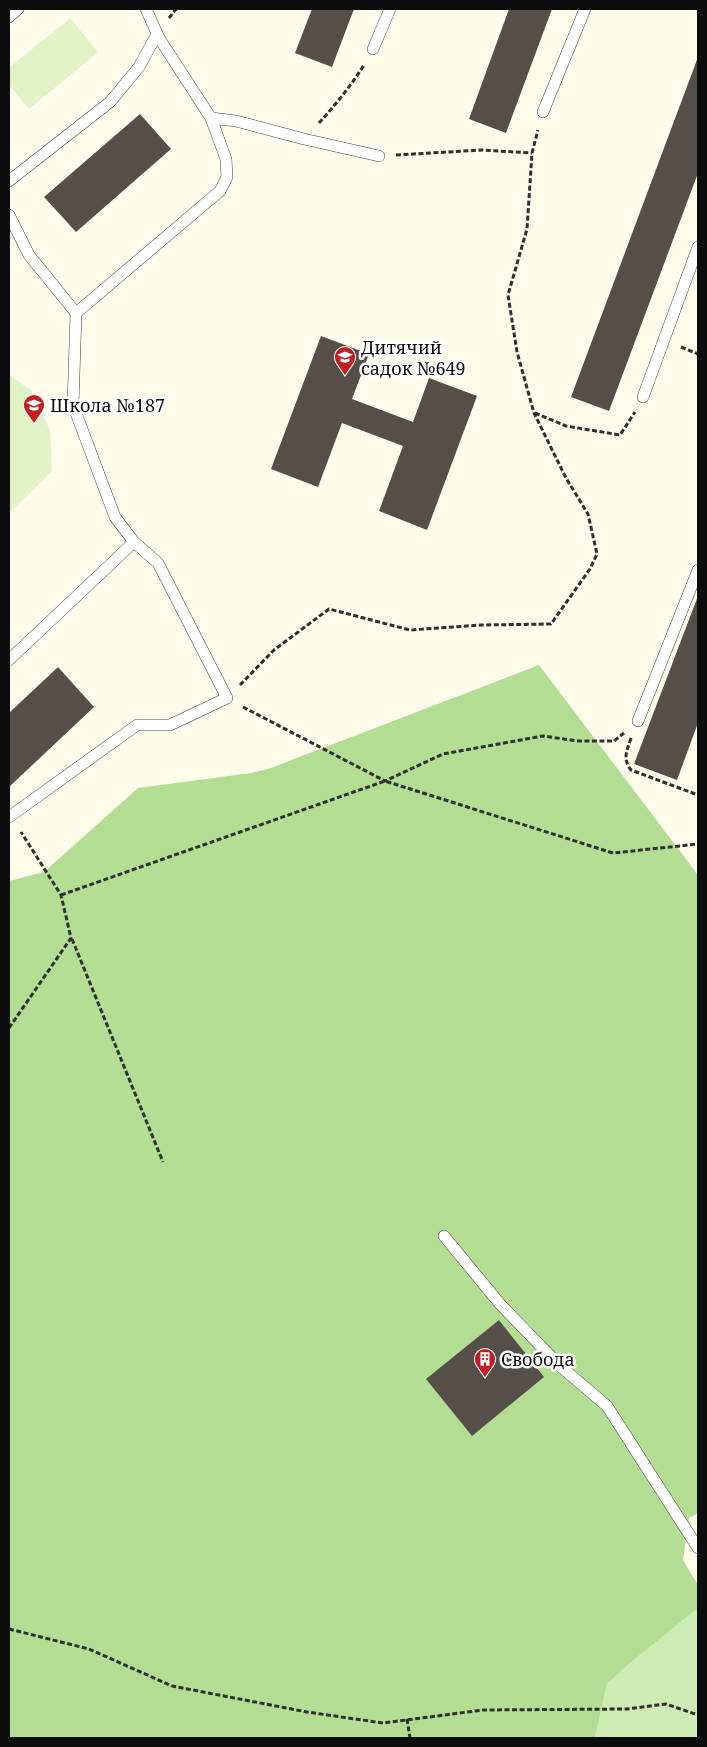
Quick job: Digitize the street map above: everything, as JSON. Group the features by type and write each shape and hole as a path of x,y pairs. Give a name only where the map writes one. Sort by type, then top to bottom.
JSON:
{"lane":[{"path":"9,17 18,9"},
{"path":"76,314 220,191 227,177 226,159 211,118 158,34 146,9"},
{"path":"373,49 390,9"},
{"path":"542,112 585,9"},
{"path":"9,181 110,102 139,67 158,34"},
{"path":"211,118 236,121 379,156"},
{"path":"9,215 11,229 29,256 76,314 73,405 115,517 134,542 158,563 227,698 170,725 137,726 10,817"},
{"path":"643,397 698,247"},
{"path":"9,660 134,542"},
{"path":"638,721 698,570"},
{"path":"444,1236 514,1318 560,1366 607,1406 698,1548"}],"path":[{"path":"304,139 336,104 357,77 373,49"},
{"path":"542,112 532,153 528,229 508,295 517,352 534,413 566,478 588,514 597,554 590,568 551,624 481,625 410,630 329,609 274,650 227,698 385,781 613,853 698,844"},
{"path":"379,156 482,150 532,153"},
{"path":"534,413 566,426 620,435 643,397"},
{"path":"638,721 626,753 626,763 631,770 698,795"},
{"path":"61,894 385,781 443,754 543,736 578,741 614,741"},
{"path":"10,817 61,894 71,938 163,1162"},
{"path":"9,1028 71,938"},
{"path":"9,1629 89,1649 172,1686 326,1715 383,1723 483,1710 627,1709 666,1704 698,1715"},
{"path":"407,1719 410,1738"}],"green space":[{"path":"70,18 98,52 29,109 9,85 9,68"},
{"path":"9,375 31,390 50,430 52,471 9,513"},
{"path":"539,665 698,875 698,1513 689,1518 683,1560 698,1585 698,1608 607,1684 595,1738 9,1738 9,881 44,872 138,788 268,769"},
{"path":"698,1608 698,1738 595,1738 607,1684"}],"building":[{"path":"312,9 354,9 332,67 295,53"},
{"path":"509,9 552,9 506,133 469,119"},
{"path":"698,57 698,173 609,411 571,397"},
{"path":"140,114 171,149 76,232 44,197"},
{"path":"321,336 369,354 352,399 413,422 429,378 477,396 427,530 379,511 403,446 342,423 318,487 271,469"},
{"path":"698,596 698,723 677,780 634,764"},
{"path":"58,667 94,707 9,787 9,713"},
{"name":"Свобода","path":"499,1320 544,1377 472,1436 426,1379"}],"place":[{"name":"Дитячий садок №649","path":"345,376"},
{"name":"Школа №187","path":"34,424"},
{"name":"Свобода","path":"485,1378"}]}
